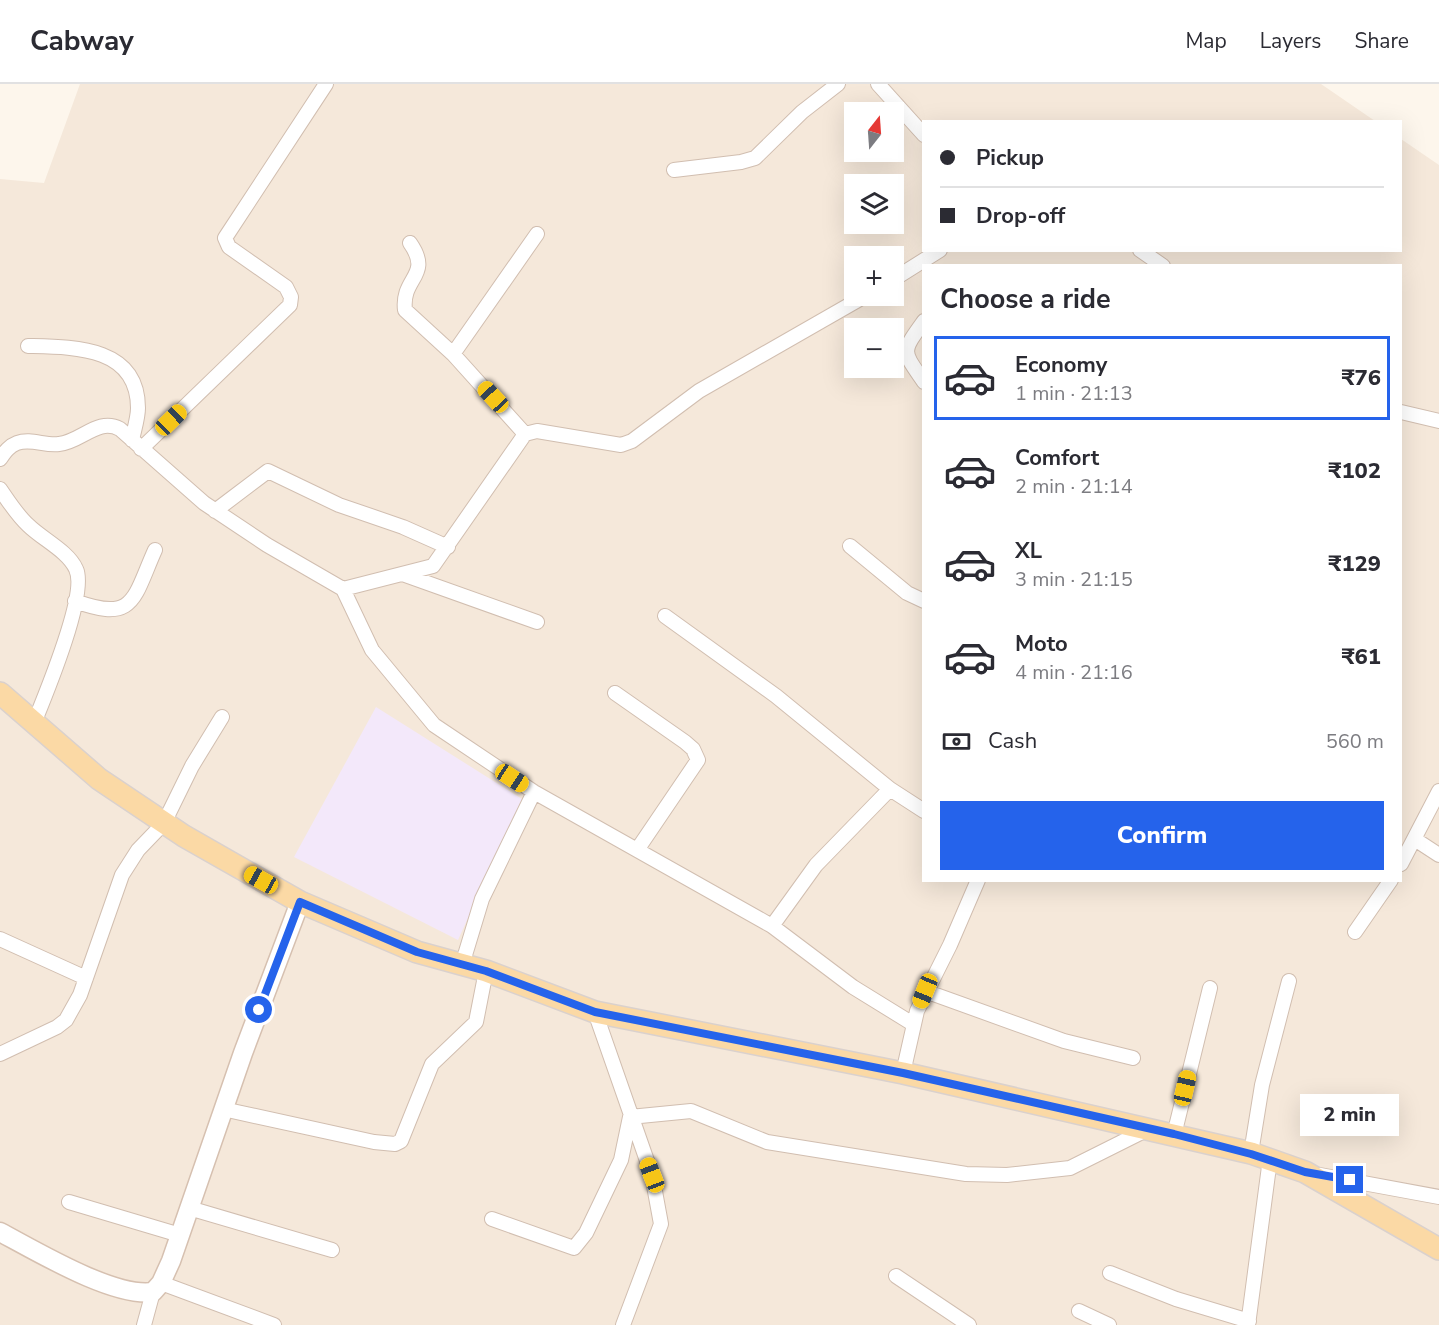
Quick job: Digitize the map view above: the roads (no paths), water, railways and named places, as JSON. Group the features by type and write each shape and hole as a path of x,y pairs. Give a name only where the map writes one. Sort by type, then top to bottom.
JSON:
{"main road":[{"path":"0,693 99,779 164,823 300,902 417,952 486,971 595,1012 903,1073 1146,1130 1174,1134 1260,1156 1305,1172 1439,1249"}],"street":[{"path":"137,444 290,304 291,297 286,287 229,248 225,238 326,84"},
{"path":"674,170 741,162 755,158 802,112 838,84"},
{"path":"878,84 922,133"},
{"path":"453,354 537,234"},
{"path":"410,243 418,255 419,266 406,291 405,310 453,354 525,434"},
{"path":"1143,252 1160,264"},
{"path":"924,264 938,257"},
{"path":"904,274 922,265"},
{"path":"343,589 433,566 525,434 537,430 621,445 632,441 699,391 848,306"},
{"path":"922,324 906,348 907,357 922,379"},
{"path":"28,346 86,349 106,355 119,366 136,392 137,444"},
{"path":"1402,412 1439,421"},
{"path":"0,459 9,447 18,442 59,444 100,426 114,426 215,511 267,545 343,589 372,650 434,725 534,792 772,926 853,987 913,1024"},
{"path":"215,511 268,471 339,505 395,524 448,547"},
{"path":"0,489 29,526 72,563 79,584 50,684 34,723"},
{"path":"850,546 907,594 922,600"},
{"path":"75,601 110,611 127,606 133,600 155,550"},
{"path":"403,575 537,622"},
{"path":"665,615 776,696 890,789 922,810"},
{"path":"615,693 685,742 693,749 698,760 637,850"},
{"path":"0,1054 57,1027 66,1020 86,978 122,875 138,850 164,823 192,766 222,717"},
{"path":"772,926 816,865 890,789"},
{"path":"1402,862 1416,840 1439,791"},
{"path":"462,965 482,899 534,792"},
{"path":"1416,840 1439,855"},
{"path":"903,1073 913,1024 925,991 950,945 977,882"},
{"path":"1355,932 1390,882"},
{"path":"144,1325 157,1287 180,1235 223,1109 300,902"},
{"path":"0,939 86,978"},
{"path":"223,1109 374,1142 395,1144 401,1141 432,1064 476,1022 486,971"},
{"path":"1110,1273 1176,1299 1249,1323 1260,1156 1262,1085 1289,981"},
{"path":"1174,1134 1210,988"},
{"path":"925,991 1064,1041 1133,1058"},
{"path":"595,1012 652,1175 662,1224 623,1325"},
{"path":"630,1117 691,1111 767,1142 966,1174 1008,1175 1071,1168 1146,1130"},
{"path":"492,1219 574,1248 586,1233 621,1160 630,1117"},
{"path":"1305,1172 1439,1196"},
{"path":"69,1202 180,1235"},
{"path":"189,1208 332,1250"},
{"path":"0,1232 85,1275 128,1291 141,1294 157,1287 274,1325"},
{"path":"896,1276 969,1325"},
{"path":"1078,1311 1109,1325"}]}
